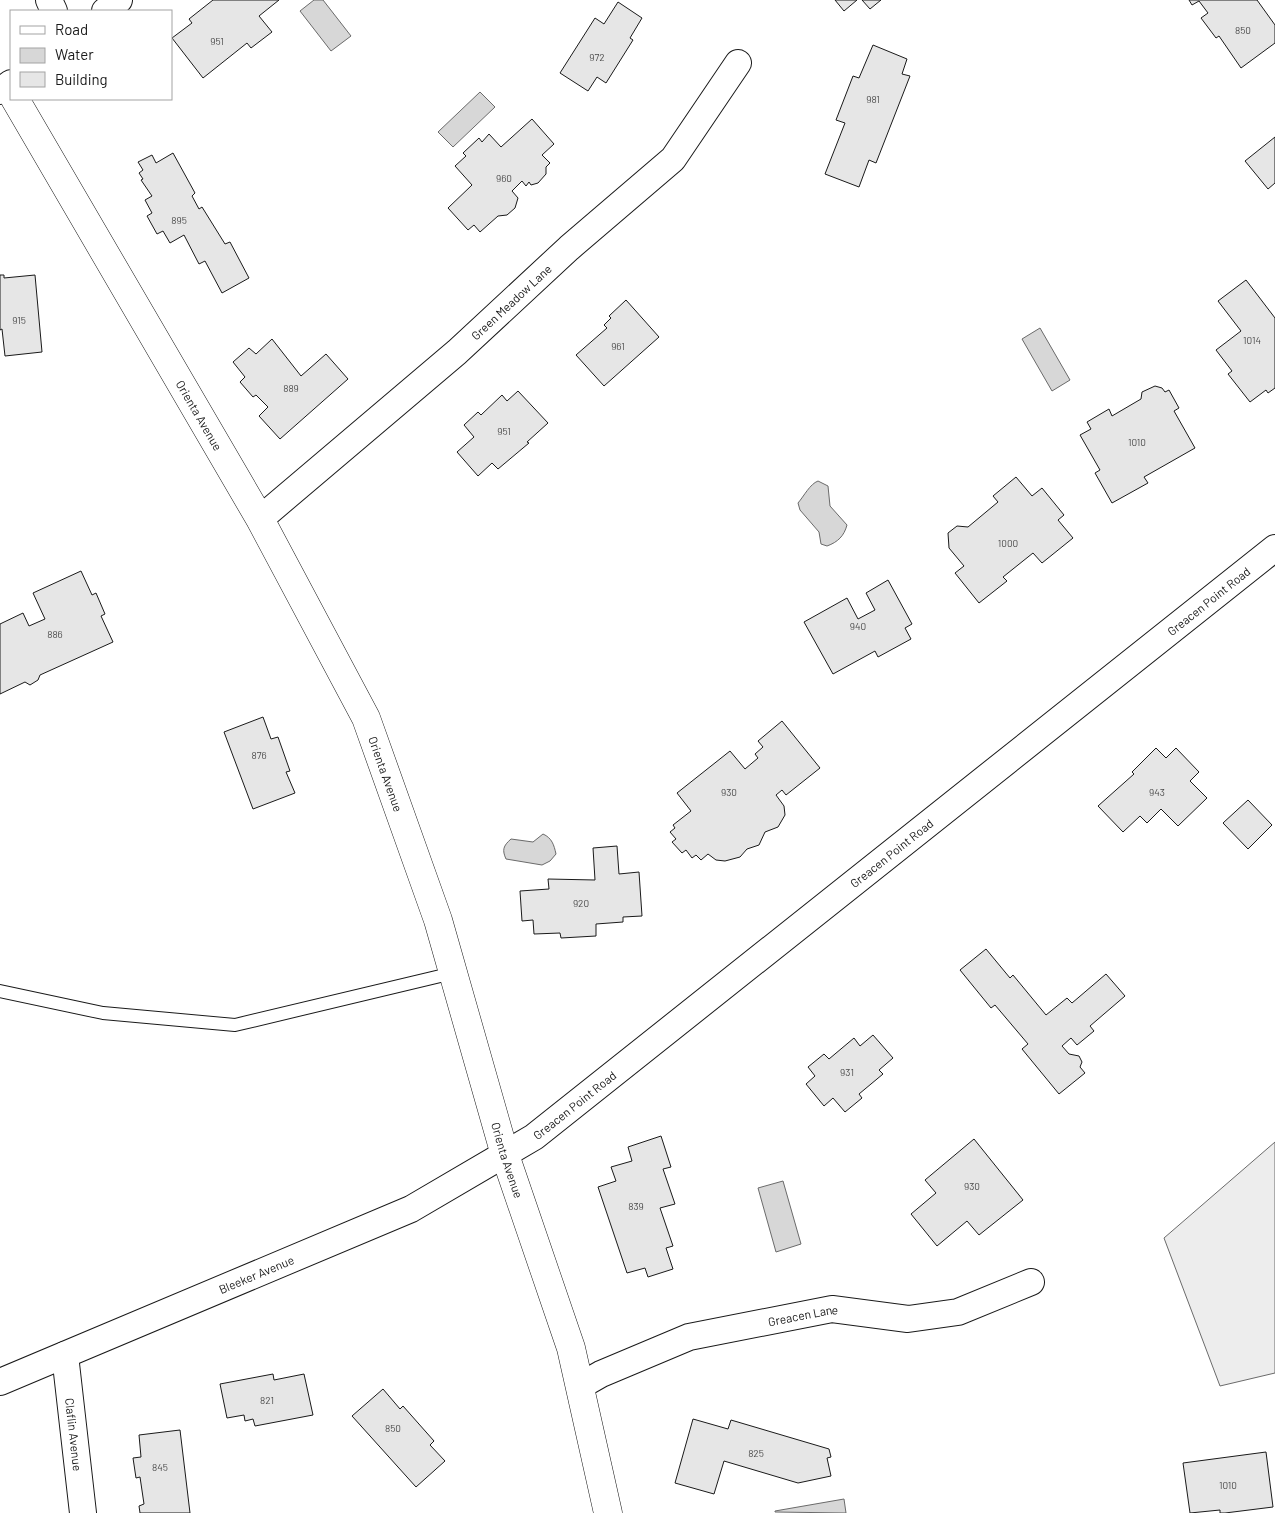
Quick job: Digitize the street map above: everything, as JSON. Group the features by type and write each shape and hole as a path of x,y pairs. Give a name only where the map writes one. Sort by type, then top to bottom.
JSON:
{"street":[{"path":"105,10 119,0"},
{"name":"Green Meadow Lane","path":"260,519 457,352 569,248 673,160 738,63"},
{"name":"Orienta Avenue","path":"15,100 260,519 366,718 438,920 505,1155 571,1348 608,1513"},
{"name":"Greacen Point Road","path":"505,1155 542,1130 1275,548"},
{"name":"Bleeker Avenue","path":"0,1382 411,1209 505,1155"},
{"name":"Greacen Lane","path":"580,1386 601,1374 689,1337 832,1309 908,1319 958,1312 1032,1282"},
{"name":"Claflin Avenue","path":"65,1355 84,1513"}],"lane":[{"path":"0,991 103,1013 235,1025 453,973"}],"shaded area":[{"path":"1275,1142 1275,1373 1220,1386 1164,1238"}],"water":[{"path":"314,0 323,0 351,36 331,51 300,11"},
{"path":"480,92 495,107 453,147 438,132"},
{"path":"1040,328 1070,380 1052,391 1022,339"},
{"path":"818,481 828,486 830,506 847,525 840,538 827,546 821,544 819,532 800,510 798,503 810,487"},
{"path":"543,834 551,840 556,854 550,861 542,865 506,859 504,848 511,839 533,842"},
{"path":"783,1181 801,1244 776,1252 758,1188"},
{"path":"844,1499 846,1513 775,1512 775,1511"}],"building":[{"path":"213,0 279,0 259,16 272,32 251,48 247,43 203,78 172,38 192,23 189,19"},
{"path":"835,0 857,0 844,11"},
{"path":"862,0 881,0 870,9"},
{"path":"1189,0 1257,0 1275,25 1275,43 1241,68 1219,36 1216,38 1201,18 1208,13 1199,1 1192,5"},
{"path":"618,2 642,18 630,38 633,40 606,83 597,77 588,91 560,73 595,18 604,24"},
{"path":"873,45 907,59 902,74 910,76 876,163 869,160 859,187 825,174 845,123 836,120 853,76 859,78"},
{"path":"532,119 554,144 542,155 550,163 546,167 546,174 538,183 531,185 529,182 526,186 522,181 512,191 518,198 515,208 507,215 498,216 480,232 474,225 468,230 448,208 472,185 455,166 466,156 463,153 479,138 482,142 489,134 501,147"},
{"path":"1275,137 1275,183 1268,189 1245,161"},
{"path":"173,153 195,193 192,196 199,209 202,207 225,244 230,242 249,278 222,293 205,261 199,264 184,235 170,243 163,231 157,234 147,216 152,213 145,200 152,196 141,180 143,179 139,173 143,170 138,162 152,155 156,163"},
{"path":"0,275 4,275 4,278 35,275 42,352 5,356 2,329 0,330"},
{"path":"1246,280 1275,318 1275,388 1268,393 1266,390 1250,402 1228,374 1232,371 1216,350 1241,331 1218,301"},
{"path":"626,300 659,337 604,386 576,355 607,328 604,325 611,318 609,316"},
{"path":"272,339 301,376 326,354 348,379 280,439 259,416 268,407 256,395 253,397 240,382 245,377 233,362 249,348 256,354"},
{"path":"1155,386 1162,388 1165,392 1169,390 1179,408 1174,411 1195,448 1144,477 1148,483 1112,503 1095,473 1100,470 1080,435 1091,429 1087,422 1109,409 1112,416 1141,399 1142,392"},
{"path":"518,391 548,423 527,442 529,443 498,469 492,463 478,476 457,452 474,437 464,425 478,412 481,415 502,395 507,401"},
{"path":"1016,477 1032,496 1042,488 1064,515 1058,520 1073,538 1042,563 1033,553 1003,577 1007,581 979,603 955,573 964,566 949,548 948,533 957,526 968,527 998,502 993,496"},
{"path":"81,571 92,595 96,593 105,614 101,616 113,642 40,675 38,680 30,685 25,682 0,694 0,624 23,613 29,626 45,619 33,593"},
{"path":"888,580 912,624 905,628 911,639 878,657 875,651 833,674 804,622 847,598 858,619 875,610 866,593"},
{"path":"263,717 271,739 278,737 290,771 286,772 295,793 253,809 224,732"},
{"path":"782,721 820,768 786,795 782,790 776,795 784,806 785,815 778,827 765,832 759,845 747,849 740,857 725,861 716,860 708,854 701,860 696,855 692,858 686,850 682,853 672,842 676,839 670,832 675,828 673,825 691,811 677,793 730,751 745,769 758,758 755,754 763,747 758,741"},
{"path":"1156,748 1166,758 1176,748 1199,772 1190,781 1207,798 1178,826 1161,809 1147,823 1140,816 1123,832 1098,806 1134,774 1132,772"},
{"path":"1248,800 1272,825 1248,849 1223,823"},
{"path":"617,846 619,874 639,872 642,916 623,917 623,922 596,924 596,936 561,938 560,933 534,934 533,920 522,921 520,891 549,889 548,879 595,880 593,848"},
{"path":"986,949 1010,978 1013,975 1046,1015 1067,998 1072,1003 1106,974 1125,996 1090,1026 1094,1031 1077,1045 1071,1038 1062,1046 1069,1054 1079,1056 1082,1062 1080,1067 1085,1073 1059,1094 1022,1049 1028,1044 995,1005 991,1008 960,970"},
{"path":"873,1035 893,1058 879,1070 883,1074 859,1094 862,1098 845,1112 833,1098 824,1106 806,1084 815,1076 808,1067 824,1054 829,1059 854,1038 860,1046"},
{"path":"661,1136 671,1167 663,1169 675,1204 660,1208 673,1246 666,1248 673,1269 648,1277 645,1268 627,1273 598,1187 616,1181 611,1167 632,1161 628,1147"},
{"path":"974,1139 1023,1200 979,1235 967,1221 937,1246 911,1214 936,1193 925,1180"},
{"path":"273,1374 274,1380 304,1374 313,1415 255,1426 253,1419 245,1421 244,1415 227,1418 220,1384"},
{"path":"383,1389 400,1409 403,1406 434,1441 430,1445 445,1461 416,1487 352,1416"},
{"path":"693,1419 728,1429 731,1420 829,1449 831,1457 827,1458 831,1476 798,1483 724,1461 714,1494 675,1483"},
{"path":"180,1430 190,1513 140,1513 139,1506 144,1504 140,1477 136,1478 133,1458 141,1457 139,1435"},
{"path":"1266,1452 1273,1507 1225,1513 1220,1513 1220,1510 1190,1513 1183,1463"}]}
